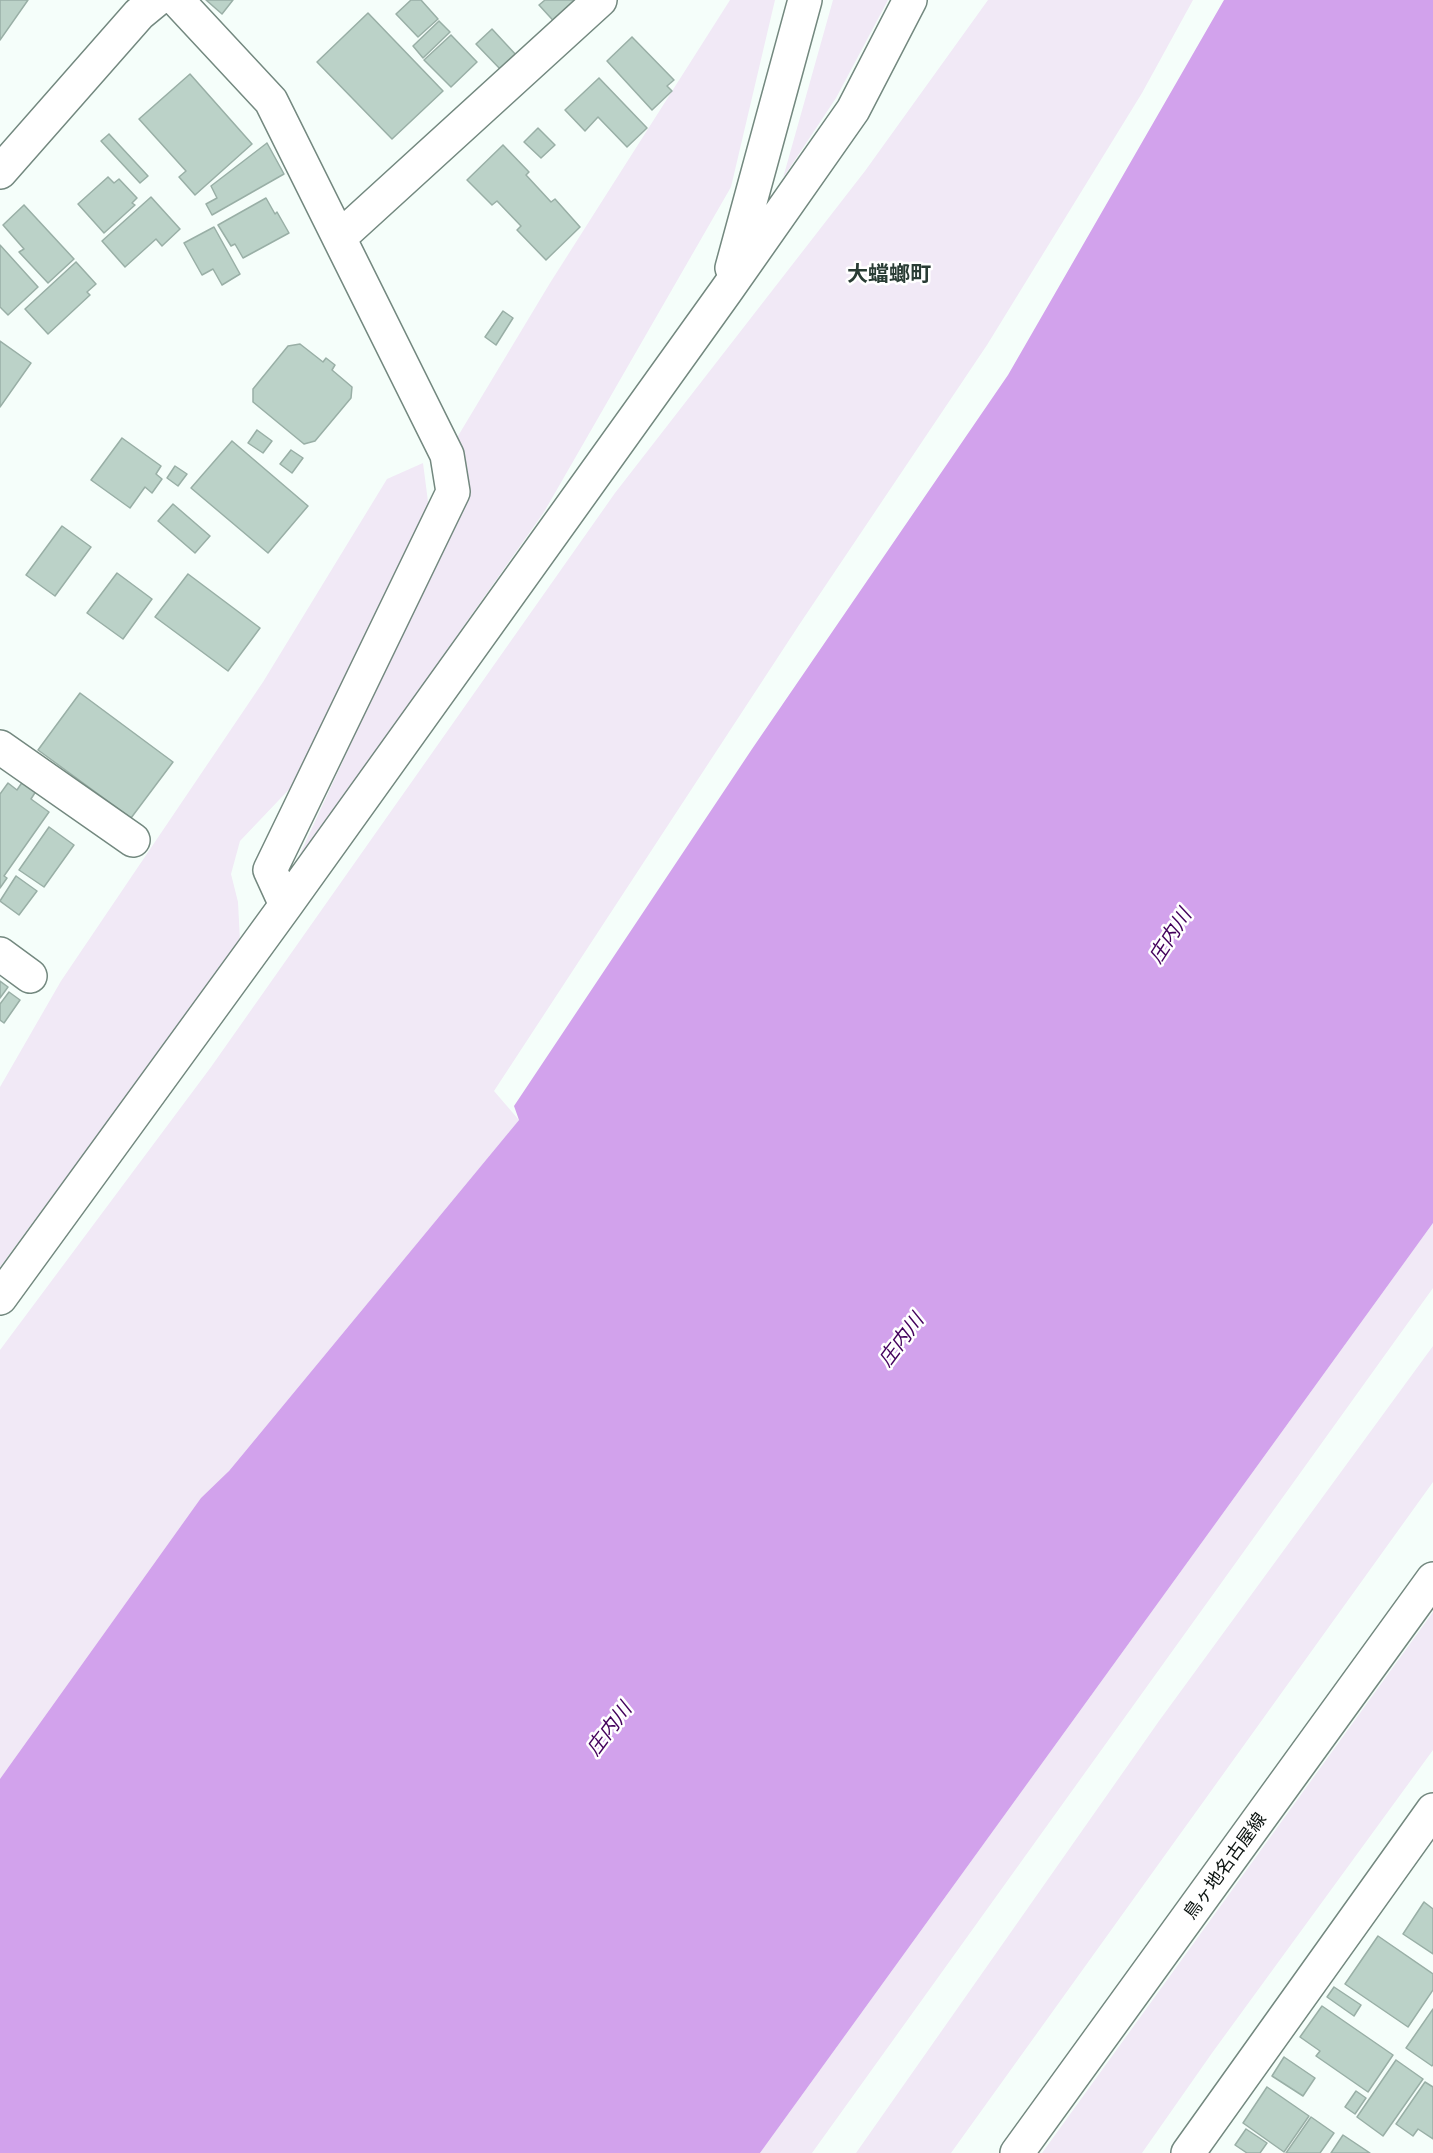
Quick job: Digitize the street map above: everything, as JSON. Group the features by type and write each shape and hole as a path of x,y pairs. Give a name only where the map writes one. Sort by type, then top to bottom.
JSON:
{"street":[{"path":"177,0 271,101 447,455 453,492 270,870 286,905"},
{"path":"339,238 600,0"},
{"path":"726,291 805,0"},
{"path":"0,1298 286,905 853,110 909,0"},
{"path":"0,172 138,5"},
{"path":"0,747 133,840"},
{"path":"0,954 30,976"},
{"name":"鳥ヶ地名古屋線","path":"1017,2153 1433,1579"},
{"path":"1188,2153 1429,1823"}],"shaded area":[{"path":"730,0 775,0 731,187 544,512 294,867 467,492 452,446 550,283"},
{"path":"833,0 888,0 836,98 783,178"},
{"path":"988,0 1193,0 1142,93 987,345 799,625 494,1091 519,1120 229,1471 0,1781 0,1350 211,1067 615,493 865,171"},
{"path":"423,463 430,517 298,780 240,841 231,874 238,902 240,941 0,1267 0,1087 61,981 263,682 387,479"},
{"path":"1433,1223 1433,1288 812,2153 760,2153"},
{"path":"1433,1346 1433,1482 951,2153 856,2153 1159,1721"},
{"path":"1433,1612 1433,1750 1142,2153 1042,2153"}],"water":[{"name":"庄内川","path":"1224,0 1433,0 1433,1223 760,2153 0,2153 0,1779 201,1498 229,1471 519,1120 514,1106 752,749 1008,375"}],"building":[{"path":"0,0 28,0 0,40"},
{"path":"206,0 233,0 222,14"},
{"path":"411,0 421,0 438,19 418,37 396,14"},
{"path":"545,0 590,0 560,28 539,5"},
{"path":"368,13 443,91 392,139 317,62"},
{"path":"439,21 450,32 423,58 413,46"},
{"path":"492,29 517,56 502,71 476,44"},
{"path":"451,35 477,62 451,87 424,60"},
{"path":"632,37 674,80 667,86 672,91 652,110 607,61"},
{"path":"190,74 252,144 195,195 179,177 186,171 139,119"},
{"path":"599,78 647,128 627,147 598,117 585,131 565,110"},
{"path":"538,128 555,145 541,158 524,142"},
{"path":"109,134 148,176 140,183 101,141"},
{"path":"267,143 284,174 212,215 206,204 217,198 211,186"},
{"path":"503,145 529,172 526,175 551,202 555,199 580,227 546,260 517,230 521,226 497,201 492,205 467,180"},
{"path":"108,177 114,183 119,179 137,198 132,203 135,205 104,233 78,204"},
{"path":"151,197 180,229 162,246 156,239 125,267 102,241"},
{"path":"266,198 289,233 243,258 235,244 231,246 218,225"},
{"path":"24,205 74,259 48,283 19,252 24,249 3,225"},
{"path":"214,227 240,274 222,285 213,269 202,275 184,243"},
{"path":"0,245 38,287 8,315 0,307"},
{"path":"76,262 96,284 87,292 90,295 48,334 25,309"},
{"path":"503,311 513,318 496,345 485,337"},
{"path":"0,341 31,363 0,407"},
{"path":"300,344 323,362 326,358 335,365 332,370 352,387 351,398 315,441 304,444 253,402 253,389 288,346"},
{"path":"257,430 272,441 263,453 248,443"},
{"path":"122,438 161,466 156,474 162,479 152,493 145,487 130,508 91,480"},
{"path":"232,441 308,506 268,553 191,488"},
{"path":"291,450 303,458 292,473 280,464"},
{"path":"175,466 187,474 178,486 167,478"},
{"path":"173,504 210,536 195,553 158,521"},
{"path":"62,526 91,547 55,596 26,575"},
{"path":"117,573 152,599 123,639 87,613"},
{"path":"188,574 260,628 228,671 155,617"},
{"path":"80,693 173,762 131,818 38,750"},
{"path":"25,778 38,788 31,799 49,812 4,876 7,878 0,888 0,794 8,783 17,790"},
{"path":"49,827 74,845 44,887 19,870"},
{"path":"16,876 37,891 19,915 0,901"},
{"path":"0,981 8,987 0,998"},
{"path":"9,992 20,1000 4,1023 0,1020 0,1004"},
{"path":"1424,1902 1433,1909 1433,1954 1403,1934"},
{"path":"1378,1936 1433,1974 1433,1990 1408,2027 1345,1984"},
{"path":"1334,1987 1361,2005 1354,2016 1327,1997"},
{"path":"1322,2006 1393,2055 1368,2092 1316,2056 1320,2051 1300,2037"},
{"path":"1433,2009 1433,2064 1432,2066 1406,2048"},
{"path":"1284,2057 1315,2078 1303,2096 1272,2076"},
{"path":"1396,2060 1423,2079 1383,2136 1357,2117"},
{"path":"1425,2082 1433,2087 1433,2139 1418,2129 1413,2136 1396,2124"},
{"path":"1267,2087 1309,2116 1284,2152 1243,2123"},
{"path":"1356,2091 1366,2098 1355,2114 1345,2107"},
{"path":"1311,2117 1334,2133 1320,2153 1286,2153"},
{"path":"1246,2129 1267,2143 1260,2153 1247,2153 1235,2145"},
{"path":"1343,2135 1370,2153 1331,2153"}],"district":[{"name":"大蟷螂町","path":"889,274"}]}
